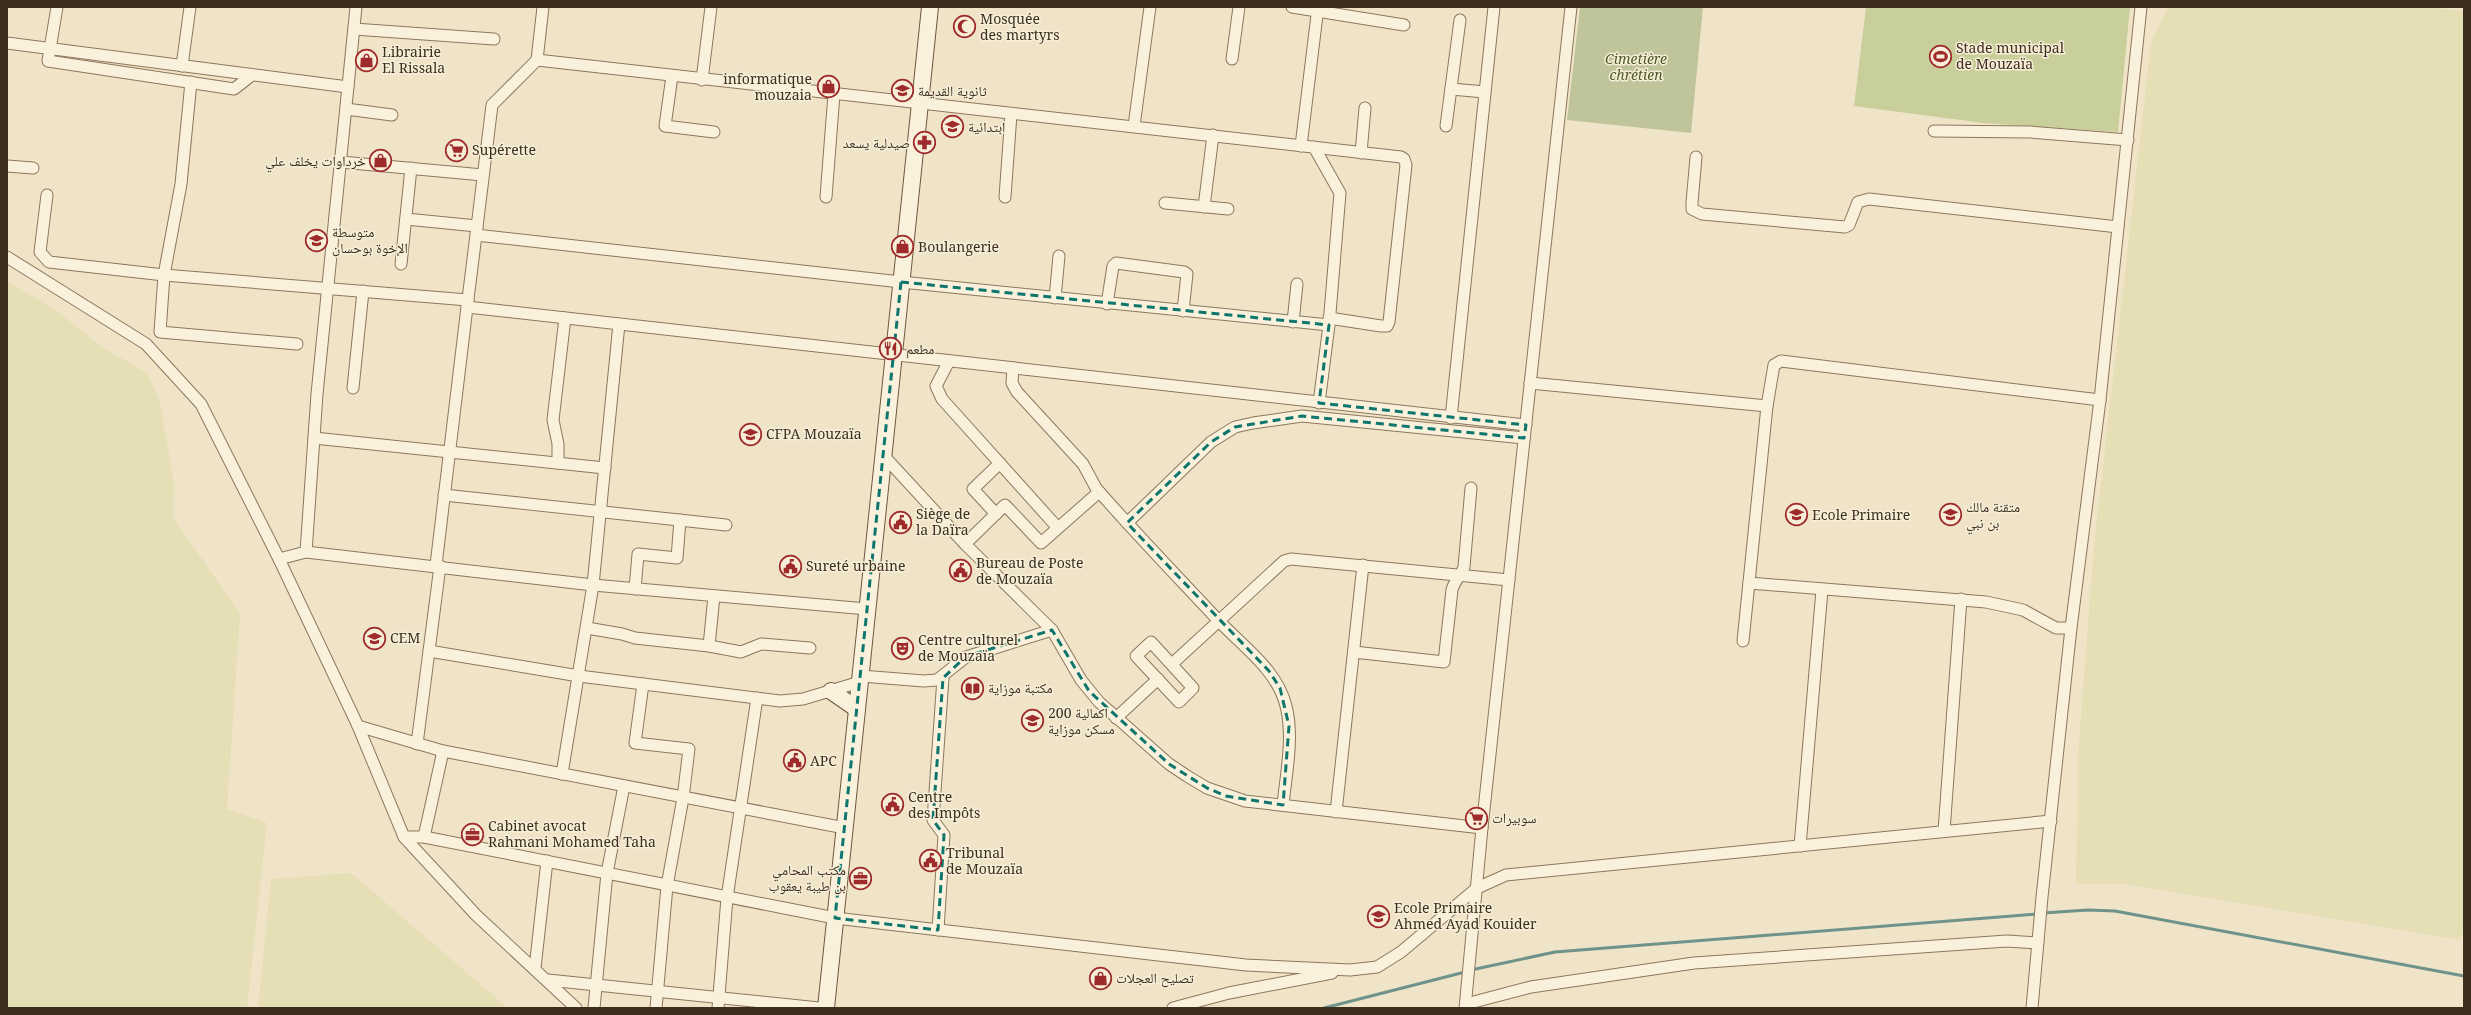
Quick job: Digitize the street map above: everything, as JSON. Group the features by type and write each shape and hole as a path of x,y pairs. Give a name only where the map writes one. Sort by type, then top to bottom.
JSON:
{"main road":[{"path":"826,1008 930,7"},
{"path":"831,691 857,709"}],"street":[{"path":"57,7 48,61 234,89 252,75"},
{"path":"182,66 190,7"},
{"path":"306,552 314,438 356,7"},
{"path":"417,744 429,651 444,495 492,105 537,60 542,7"},
{"path":"702,80 711,7"},
{"path":"1134,126 1150,7"},
{"path":"1232,59 1239,7"},
{"path":"1292,7 1317,8 1404,25"},
{"path":"1451,418 1494,7"},
{"path":"1571,7 1482,828 1466,1006 1531,987 1694,963 2006,941 2038,943"},
{"path":"1301,146 1317,8"},
{"path":"2032,1008 2042,897 2072,628 2100,400 2142,9"},
{"path":"1446,126 1460,20"},
{"path":"354,29 494,39"},
{"path":"7,43 51,50 348,87"},
{"path":"406,219 476,230 901,282 1107,304 1293,322 1329,322 1387,326 1390,322 1406,165 1404,159 1401,157 1134,126 702,80 537,60"},
{"path":"672,76 665,126 714,132"},
{"path":"191,82 181,184 164,275 160,332 297,344"},
{"path":"1451,89 1485,92"},
{"path":"826,197 834,94"},
{"path":"1361,152 1365,108"},
{"path":"346,109 392,115"},
{"path":"1005,197 1011,114"},
{"path":"1934,131 2030,132 2128,140"},
{"path":"1204,207 1213,135"},
{"path":"1314,147 1340,194 1329,322 1319,403"},
{"path":"1696,157 1692,209 1702,214 1845,226 1850,225 1858,202 1869,199 2118,227"},
{"path":"341,162 483,175"},
{"path":"7,166 33,168"},
{"path":"401,264 411,168"},
{"path":"47,196 40,252 49,262 164,275 362,291 565,318 1451,418 1526,425"},
{"path":"1165,203 1228,209"},
{"path":"1055,298 1059,256"},
{"path":"7,257 146,344 201,404 279,559 358,726 404,837 476,915 548,980 576,1008"},
{"path":"1107,304 1113,266 1116,263 1184,272 1186,274 1183,311"},
{"path":"1293,322 1297,284"},
{"path":"353,388 362,291"},
{"path":"558,463 558,444 553,420 565,318"},
{"path":"562,774 593,585 619,324"},
{"path":"949,361 936,386 938,392 1058,528"},
{"path":"1743,641 1767,406 1774,365 1781,361 2100,400"},
{"path":"1013,368 1012,383 1017,392 1083,464 1099,492 1219,621 1269,671 1280,688 1286,706 1290,726 1283,805"},
{"path":"1530,383 1767,406"},
{"path":"1127,523 1211,442 1235,428 1253,423 1302,416 1313,416 1524,438"},
{"path":"314,438 605,468"},
{"path":"884,455 965,544 1052,630 1081,680 1116,718 1170,764 1207,788 1245,801 1482,828"},
{"path":"996,514 973,489 1000,463"},
{"path":"1354,652 1444,662 1452,590 1454,584 1461,577 1464,567 1471,488"},
{"path":"965,544 1005,505 1041,543 1099,492"},
{"path":"444,495 601,513 726,525"},
{"path":"635,589 638,554 677,558 680,520"},
{"path":"279,559 306,552 593,585 867,609"},
{"path":"1172,664 1284,561 1299,558 1461,577 1509,580"},
{"path":"1336,812 1363,565"},
{"path":"1749,583 1822,590 1960,599 2007,605 2023,610 2056,628 2072,628"},
{"path":"1800,846 1822,590"},
{"path":"709,646 714,596"},
{"path":"1944,831 1960,599"},
{"path":"587,628 622,634 634,638 709,646 741,652 761,644 810,648"},
{"path":"429,651 579,676 757,698 795,700 831,691 860,679 931,682 943,678 966,657 1052,630"},
{"path":"1151,642 1193,688 1179,702 1158,679 1136,656 1151,642"},
{"path":"938,930 944,835 933,820 943,678"},
{"path":"1116,718 1158,679"},
{"path":"643,684 635,743 689,749 683,798 667,886 656,1008"},
{"path":"718,1002 727,898 742,810 757,698"},
{"path":"358,726 443,751 742,810 845,828"},
{"path":"424,837 443,751"},
{"path":"594,1008 607,873 624,786"},
{"path":"1173,1008 1229,993 1350,970 1377,967 1389,960 1477,888 1506,875 2051,821"},
{"path":"404,837 424,837 727,898 835,918 1246,964 1350,970"},
{"path":"535,968 547,861"},
{"path":"548,980 658,992 718,1002 819,1008"}],"highlighted area":[{"path":"901,282 1329,325 1319,403 1526,425 1524,438 1302,416 1235,427 1211,442 1127,523 1269,671 1280,688 1289,726 1283,805 1226,796 1207,788 1169,764 1089,691 1052,630 974,654 961,661 943,678 933,820 944,835 938,930 835,918"}],"shaded area":[{"path":"2168,7 2425,7 2464,11 2464,930 2460,940 2124,884 2076,884 2078,756 2094,545 2151,43"},
{"path":"7,281 57,311 102,347 147,373 160,402 174,484 173,517 240,614 227,809 267,823 247,1008 7,1008"},
{"path":"351,873 508,1008 258,1008 271,879"}],"green space":[{"name":"Cimetière chrétien","path":"1580,7 1703,7 1691,133 1567,120"},
{"path":"1866,7 2130,7 2118,132 1983,123 1854,106"}],"waterway":[{"path":"2043,913 2088,910 2115,911 2464,976"},
{"path":"1471,970 1555,952 2038,914"},
{"path":"1324,1008 1465,972"}],"place":[{"name":"Mosquée des martyrs","path":"964,27"},
{"name":"Stade municipal de Mouzaïa","path":"1940,56"},
{"name":"Librairie El Rissala","path":"366,60"},
{"name":"informatique mouzaia","path":"828,87"},
{"name":"ثانوية القديمة","path":"902,91"},
{"name":"ابتدائية","path":"953,127"},
{"name":"صيدلية يسعد","path":"925,143"},
{"name":"Supérette","path":"456,150"},
{"name":"خرداوات يخلف علي","path":"381,161"},
{"name":"متوسطة الإخوة بوحسان","path":"316,240"},
{"name":"Boulangerie","path":"902,247"},
{"name":"مطعم","path":"891,349"},
{"name":"CFPA Mouzaïa","path":"750,434"},
{"name":"Ecole Primaire","path":"1797,515"},
{"name":"متقنة مالك بن نبي","path":"1950,515"},
{"name":"Siège de la Daïra","path":"900,522"},
{"name":"Sureté urbaine","path":"791,566"},
{"name":"Bureau de Poste de Mouzaïa","path":"960,571"},
{"name":"CEM","path":"374,638"},
{"name":"Centre culturel de Mouzaïa","path":"903,648"},
{"name":"مكتبة موزاية","path":"972,688"},
{"name":"اكمالية 200 مسكن موزاية","path":"1033,721"},
{"name":"APC","path":"795,761"},
{"name":"Centre des Impôts","path":"893,805"},
{"name":"سوبيرات","path":"1477,818"},
{"name":"Cabinet avocat Rahmani Mohamed Taha","path":"473,834"},
{"name":"Tribunal de Mouzaïa","path":"930,861"},
{"name":"مكتب المحامي بن طيبة يعقوب","path":"861,878"},
{"name":"Ecole Primaire Ahmed Ayad Kouider","path":"1379,916"},
{"name":"تصليح العجلات","path":"1101,978"}]}
